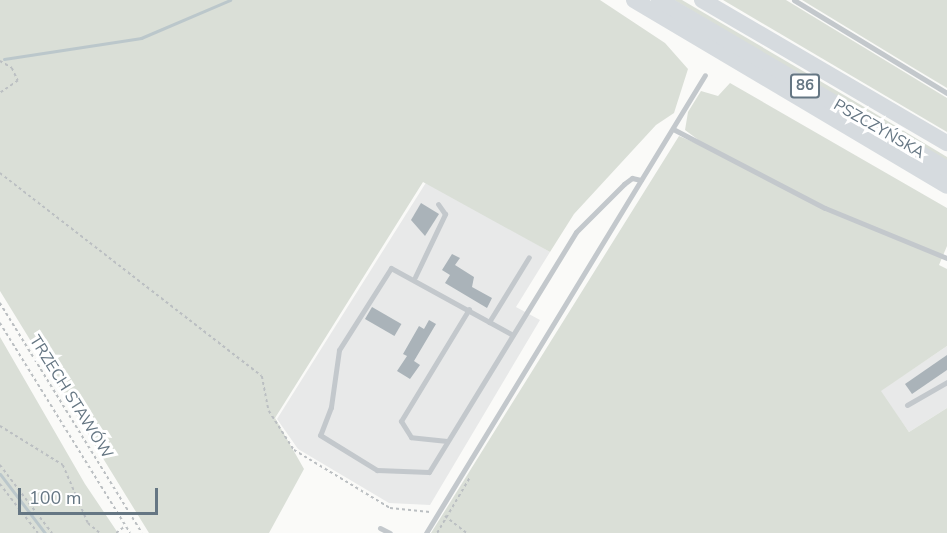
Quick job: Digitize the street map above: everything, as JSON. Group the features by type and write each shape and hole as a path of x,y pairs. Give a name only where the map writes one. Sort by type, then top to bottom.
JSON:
{"main road":[{"path":"634,0 947,186"},
{"name":"PSZCZYŃSKA","path":"659,0 947,170"},
{"name":"PSZCZYŃSKA","path":"702,0 947,143"},
{"path":"930,176 947,193"}],"lane":[{"path":"794,0 947,93"},
{"path":"426,533 705,75"},
{"path":"673,129 825,208 947,258"},
{"path":"511,334 415,278 391,268 382,277 335,360 331,406 320,435 388,473 429,472 511,334 576,231 624,184 632,178 641,180"},
{"path":"415,278 446,214 438,204"},
{"path":"489,322 529,257"},
{"path":"447,441 411,437 401,422 469,309"},
{"path":"907,405 947,382"},
{"path":"380,528 390,533"}],"path":[{"path":"0,61 12,68 18,81 0,93"},
{"path":"0,173 262,376 269,411 294,450 390,508 439,512 467,533"},
{"name":"TRZECH STAWÓW","path":"0,303 142,533"},
{"path":"0,323 130,533"},
{"path":"0,426 63,465 88,523 100,533"},
{"path":"0,465 52,533"},
{"path":"0,484 38,533"},
{"path":"116,533 126,526"}],"shaded area":[{"path":"0,0 600,0 665,43 688,69 674,113 656,125 574,214 550,252 423,182 275,418 304,469 269,533 149,533 0,291"},
{"path":"674,0 682,0 861,105 947,157 947,162"},
{"path":"723,0 786,0 947,98 947,132"},
{"path":"802,0 947,0 947,88 912,67"},
{"path":"730,83 947,208 947,246 939,265 947,269 947,346 881,391 909,432 947,408 947,533 431,533 679,136 712,150 685,130 688,112 701,91 718,96"},
{"path":"427,181 550,252 516,307 540,320 430,505 389,503 298,449 277,419"},
{"path":"0,337 85,484 118,533 0,533"},
{"path":"947,346 947,408 909,432 880,391"}],"building":[{"path":"421,203 439,214 425,236 411,220"},
{"path":"452,254 460,258 455,265 474,277 472,287 492,298 487,308 445,283 450,275 442,270"},
{"path":"372,307 401,324 394,336 365,319"},
{"path":"429,320 436,324 414,361 420,365 410,379 397,371 407,356 403,354 419,326 424,329"},
{"path":"947,355 947,370 912,394 905,384"}],"waterway":[{"path":"4,59 141,38 230,0"},
{"path":"0,474 45,533"}]}
